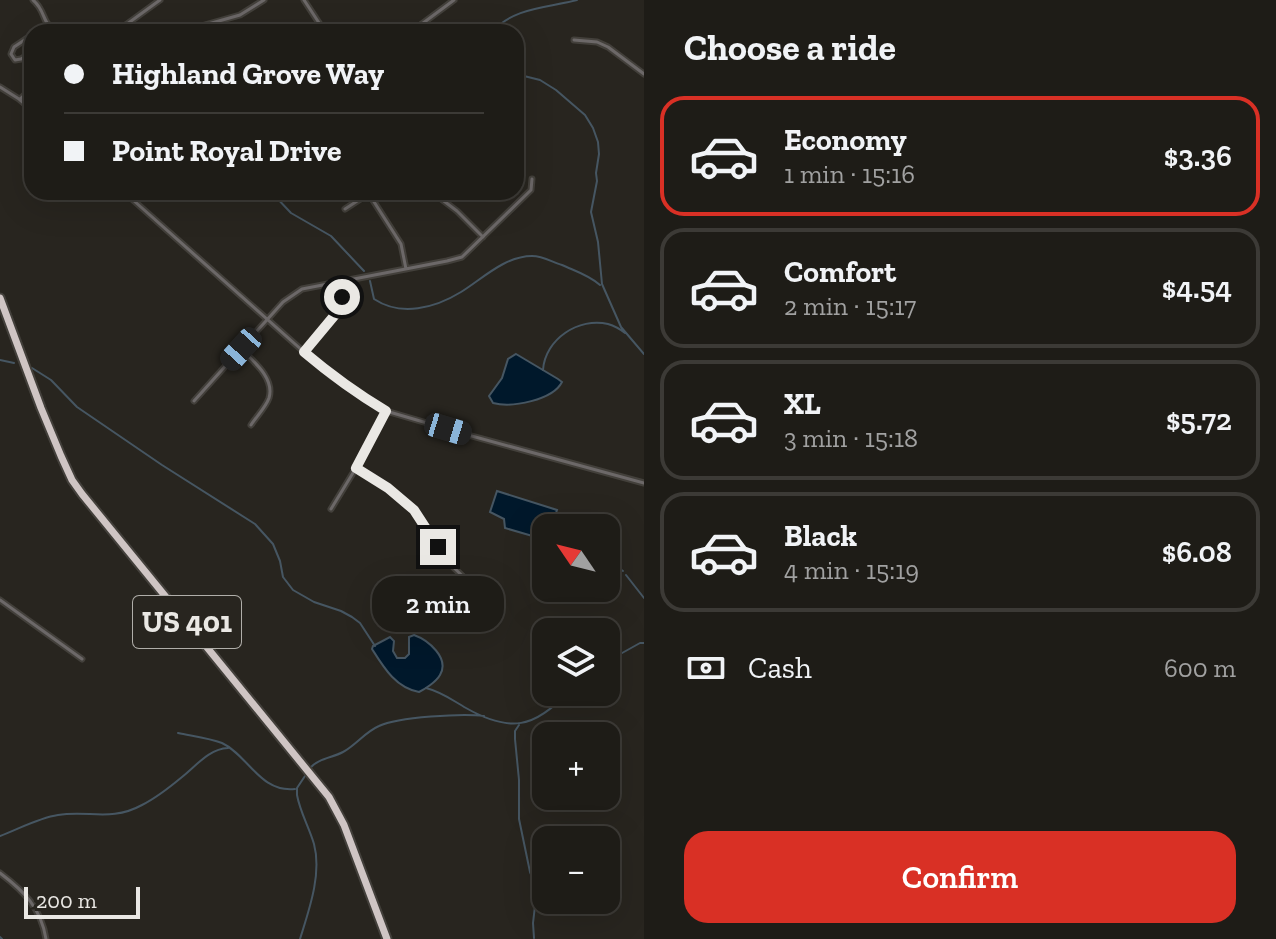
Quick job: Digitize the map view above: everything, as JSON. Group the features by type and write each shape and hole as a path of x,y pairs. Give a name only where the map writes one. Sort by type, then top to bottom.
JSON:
{"highway":[{"name":"US 401","path":"0,298 72,480 329,797 344,825 387,939"}],"street":[{"path":"33,0 42,8 46,24"},
{"path":"148,0 152,5"},
{"path":"127,24 160,0"},
{"path":"206,24 240,15 264,0"},
{"path":"304,0 320,24"},
{"path":"441,0 445,6"},
{"path":"421,24 454,0"},
{"path":"24,40 14,47 11,54 15,60 24,57"},
{"path":"574,40 597,42 608,47 644,74"},
{"path":"0,87 24,103"},
{"path":"19,99 24,95"},
{"path":"524,197 531,190 532,179"},
{"path":"134,200 331,376 386,411 644,483"},
{"path":"345,209 359,200"},
{"path":"374,200 401,244 406,269"},
{"path":"443,200 483,237"},
{"path":"194,401 283,302 302,289 462,257 521,200"},
{"path":"304,352 339,310 341,283"},
{"path":"241,349 261,369 269,383 269,398 251,425"},
{"path":"331,509 386,411"},
{"path":"356,468 388,488 414,510 447,561 482,595 491,598"},
{"path":"0,600 82,659"},
{"path":"0,873 22,890 34,905 46,939"}],"water":[{"path":"516,354 562,382 541,398 511,404 493,403 489,396 502,378 508,359"},
{"path":"497,491 557,510 556,514 532,514 532,536 505,528 504,519 490,512"},
{"path":"414,635 431,645 442,662 438,678 419,692 397,682 372,649 390,637 394,641 393,651 397,658 405,658 409,654 409,637"}],"waterway":[{"path":"501,24 521,13 577,0"},
{"path":"524,76 540,80 556,90 585,115 593,128 599,154 591,212 602,284 621,327 644,354"},
{"path":"279,200 291,213 331,236 364,271"},
{"path":"370,281 374,299 384,305 418,308 451,298 503,264 532,256 562,265 600,285"},
{"path":"543,370 550,349 575,327 597,323 611,325 625,333"},
{"path":"0,360 14,363"},
{"path":"32,368 51,380 77,407 255,524 273,544 283,577 293,590 352,617 360,623 375,646"},
{"path":"626,575 644,598"},
{"path":"620,654 644,643"},
{"path":"426,688 482,716 509,723 533,719 553,706"},
{"path":"310,768 343,752 374,729 388,723 431,716 484,716"},
{"path":"519,725 515,731 519,819 530,872 537,889 534,938"},
{"path":"178,733 222,743 272,785 295,789"},
{"path":"0,836 58,815 110,814 131,810 163,792 209,754 228,748"},
{"path":"300,939 313,892 316,867 314,844 297,795 297,788 305,776"}],"route":[{"path":"342,297 339,310 304,352 331,376 386,411 356,468 388,488 414,510 438,547"}]}
